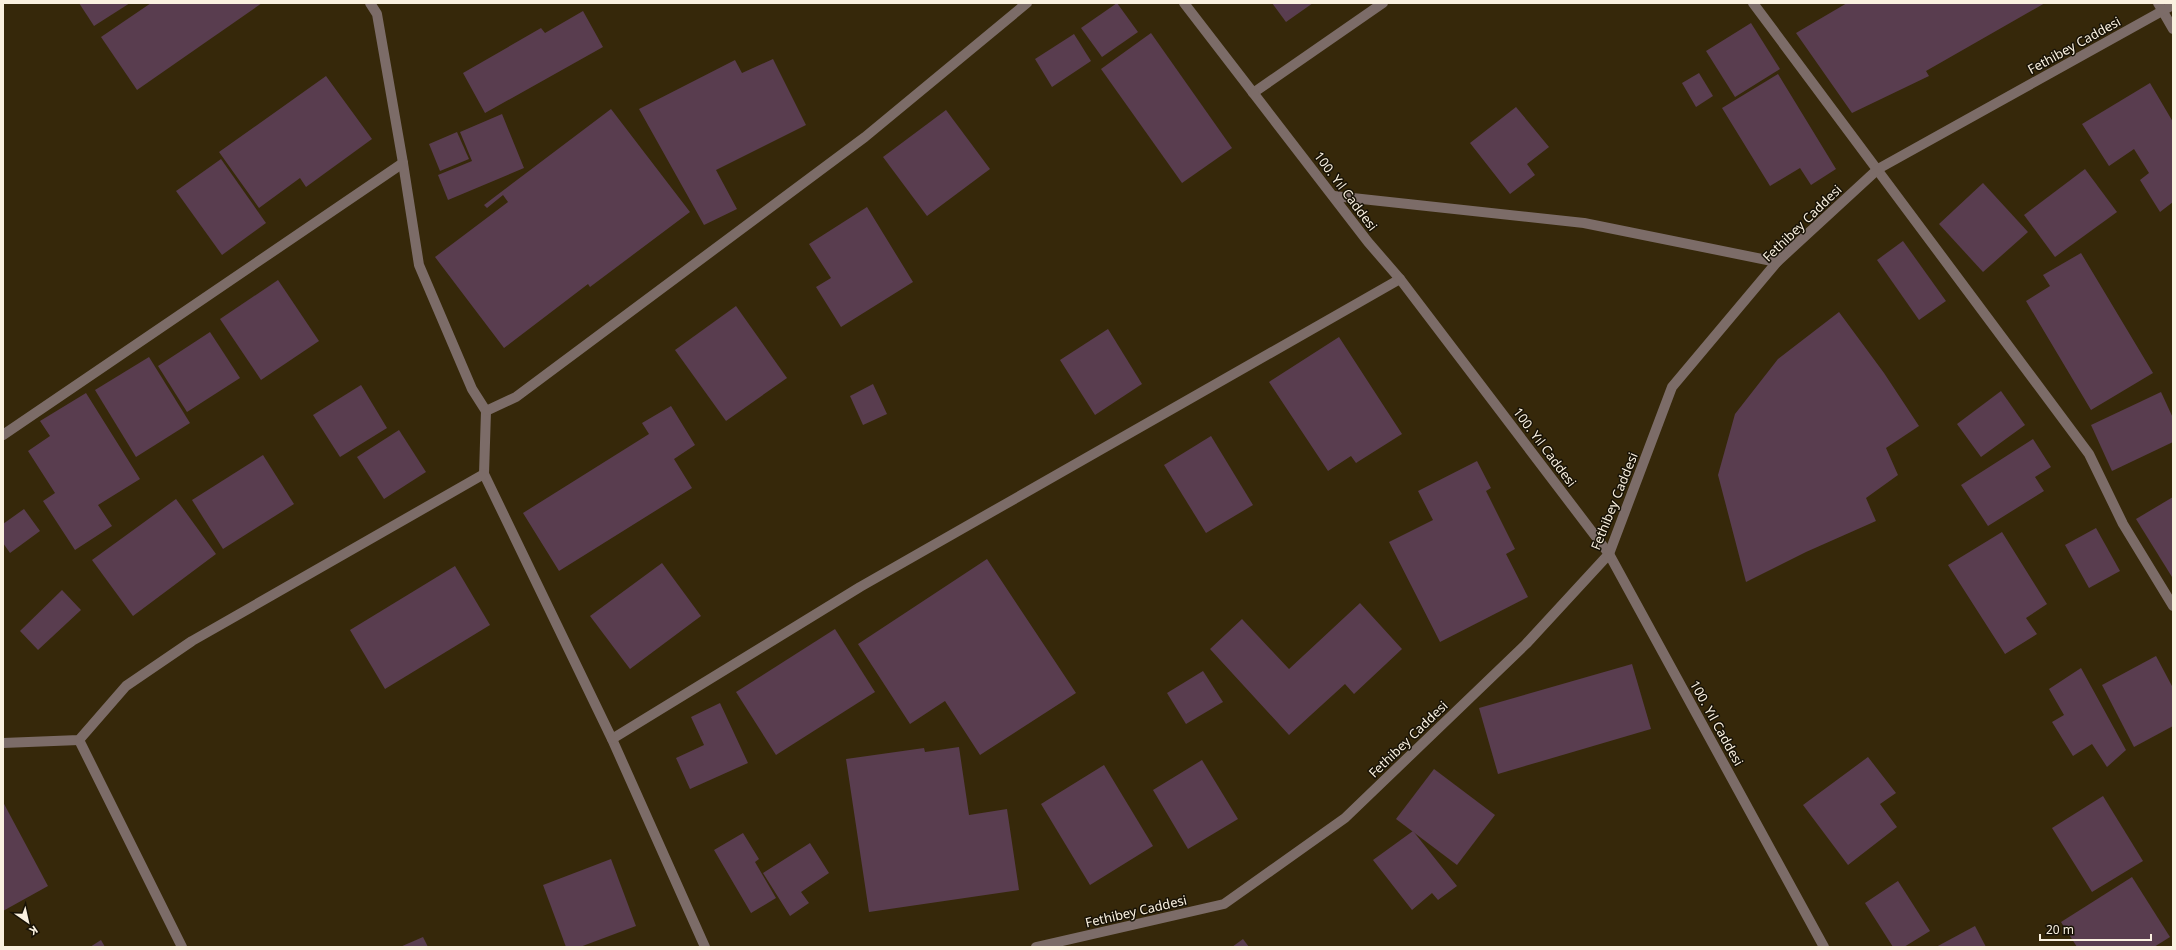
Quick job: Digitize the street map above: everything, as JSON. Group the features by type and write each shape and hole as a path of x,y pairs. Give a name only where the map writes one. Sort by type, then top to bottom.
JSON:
{"street":[{"path":"370,3 377,14 403,163 418,265 472,389 486,411 484,474 612,739 705,947"},
{"path":"486,411 516,397 865,137 1027,3"},
{"name":"100. Yıl Caddesi","path":"1184,3 1368,242 1400,279 1609,554 1824,947"},
{"path":"1253,93 1384,3"},
{"path":"1753,3 2089,454 2123,524 2173,606"},
{"name":"Fethibey Caddesi","path":"1036,947 1224,904 1345,818 1526,644 1609,554 1672,387 1777,262 1878,169 2160,6 2173,5"},
{"path":"2160,6 2173,29"},
{"path":"3,435 403,163"},
{"path":"1334,196 1584,223 1777,262"},
{"path":"612,739 860,587 1400,279"},
{"path":"3,743 78,740 126,686 192,641 484,474"},
{"path":"78,740 182,947"}],"building":[{"path":"79,3 130,3 94,26"},
{"path":"151,3 262,3 137,90 101,37"},
{"path":"1117,3 1138,32 1102,57 1081,28"},
{"path":"1272,3 1313,3 1286,22"},
{"path":"1847,3 2045,3 1926,71 1929,76 1852,113 1796,33"},
{"path":"583,11 603,47 485,113 463,73 541,28 545,33"},
{"path":"1751,23 1780,69 1735,97 1706,51"},
{"path":"1151,33 1232,148 1182,183 1101,69"},
{"path":"1074,34 1091,61 1052,87 1035,59"},
{"path":"773,59 806,125 716,170 737,209 704,225 639,109 735,60 742,73"},
{"path":"1699,73 1713,96 1696,107 1682,83"},
{"path":"1778,74 1836,169 1811,185 1800,168 1770,186 1722,108"},
{"path":"326,76 372,139 306,187 300,178 259,208 219,152"},
{"path":"2150,83 2173,122 2173,202 2160,212 2140,180 2149,173 2134,149 2109,166 2082,124"},
{"path":"1516,107 1549,147 1527,164 1535,175 1510,194 1470,143"},
{"path":"611,109 690,212 590,287 588,284 504,348 435,257 508,202 503,195 487,208 484,205"},
{"path":"946,110 990,169 927,216 883,157"},
{"path":"502,114 524,168 448,200 438,175 472,161 460,132"},
{"path":"457,132 469,159 440,171 429,144"},
{"path":"221,159 266,223 222,255 176,191"},
{"path":"2085,169 2117,212 2055,257 2024,215"},
{"path":"1983,183 2028,232 1983,272 1939,224"},
{"path":"867,207 913,282 841,327 816,287 831,278 809,244"},
{"path":"1903,241 1946,301 1919,320 1877,260"},
{"path":"2081,253 2153,373 2091,410 2026,301 2050,286 2043,275"},
{"path":"278,280 319,341 261,380 220,319"},
{"path":"736,306 787,378 726,421 675,350"},
{"path":"1839,312 1884,373 1919,426 1886,448 1898,475 1866,498 1876,521 1806,552 1746,582 1718,475 1735,414 1778,359"},
{"path":"1108,329 1142,384 1095,415 1060,360"},
{"path":"210,332 240,378 187,412 158,366"},
{"path":"1339,337 1402,434 1356,463 1351,456 1328,471 1269,382"},
{"path":"149,357 190,423 136,457 95,390"},
{"path":"873,384 887,414 863,425 850,396"},
{"path":"361,385 387,428 340,457 313,415"},
{"path":"2001,391 2025,425 1981,457 1957,424"},
{"path":"2161,392 2173,418 2173,442 2112,471 2091,425"},
{"path":"86,393 140,479 98,505 112,526 75,550 43,501 55,493 28,451 50,436 40,421"},
{"path":"671,406 695,445 674,459 692,488 559,571 523,513 649,434 642,423"},
{"path":"399,430 426,472 384,499 357,457"},
{"path":"1211,436 1253,505 1206,533 1164,465"},
{"path":"2033,439 2051,467 2035,477 2044,491 1988,526 1961,485"},
{"path":"263,455 294,504 223,549 192,500"},
{"path":"1477,461 1491,488 1486,491 1515,549 1506,554 1528,597 1440,642 1389,542 1433,520 1418,491"},
{"path":"2173,497 2173,577 2172,577 2136,519"},
{"path":"176,499 216,554 133,616 92,560"},
{"path":"24,509 40,531 10,553 3,543 3,524"},
{"path":"2096,528 2120,571 2089,588 2065,545"},
{"path":"2002,532 2047,604 2026,618 2037,634 2005,654 1948,565"},
{"path":"987,559 1076,693 980,755 945,701 910,724 858,644"},
{"path":"662,563 701,616 630,669 590,616"},
{"path":"455,566 490,625 385,689 350,630"},
{"path":"62,590 81,610 38,650 20,631"},
{"path":"1360,603 1402,649 1354,694 1345,684 1289,735 1210,649 1242,619 1289,669"},
{"path":"835,629 875,692 776,755 736,692"},
{"path":"2156,656 2173,688 2173,726 2134,747 2102,685"},
{"path":"1632,664 1651,729 1498,774 1479,708"},
{"path":"2081,668 2126,750 2107,767 2092,744 2073,756 2052,722 2064,715 2049,689"},
{"path":"1203,671 1223,702 1186,724 1167,693"},
{"path":"720,703 748,763 690,789 676,758 704,745 691,717"},
{"path":"959,747 969,815 1007,809 1019,890 869,912 846,759 924,748 925,752"},
{"path":"1868,757 1896,793 1880,804 1897,827 1848,865 1803,805"},
{"path":"1202,760 1238,819 1188,849 1153,790"},
{"path":"1104,765 1153,846 1090,885 1041,804"},
{"path":"1434,769 1495,815 1457,865 1396,819"},
{"path":"2103,796 2143,861 2092,892 2052,828"},
{"path":"3,802 48,886 3,911"},
{"path":"1413,831 1457,886 1438,900 1432,893 1412,910 1373,860"},
{"path":"743,833 759,859 755,862 776,898 751,913 714,850"},
{"path":"810,843 829,873 801,892 809,903 790,916 763,873"},
{"path":"611,859 636,926 580,947 566,947 543,885"},
{"path":"2132,877 2170,937 2154,947 2077,947 2061,922"},
{"path":"1898,881 1930,931 1904,947 1893,947 1865,903"},
{"path":"1975,926 1986,947 1936,947"},
{"path":"423,937 428,947 400,947"},
{"path":"1243,939 1249,947 1232,947"},
{"path":"101,940 105,947 90,947"}]}
